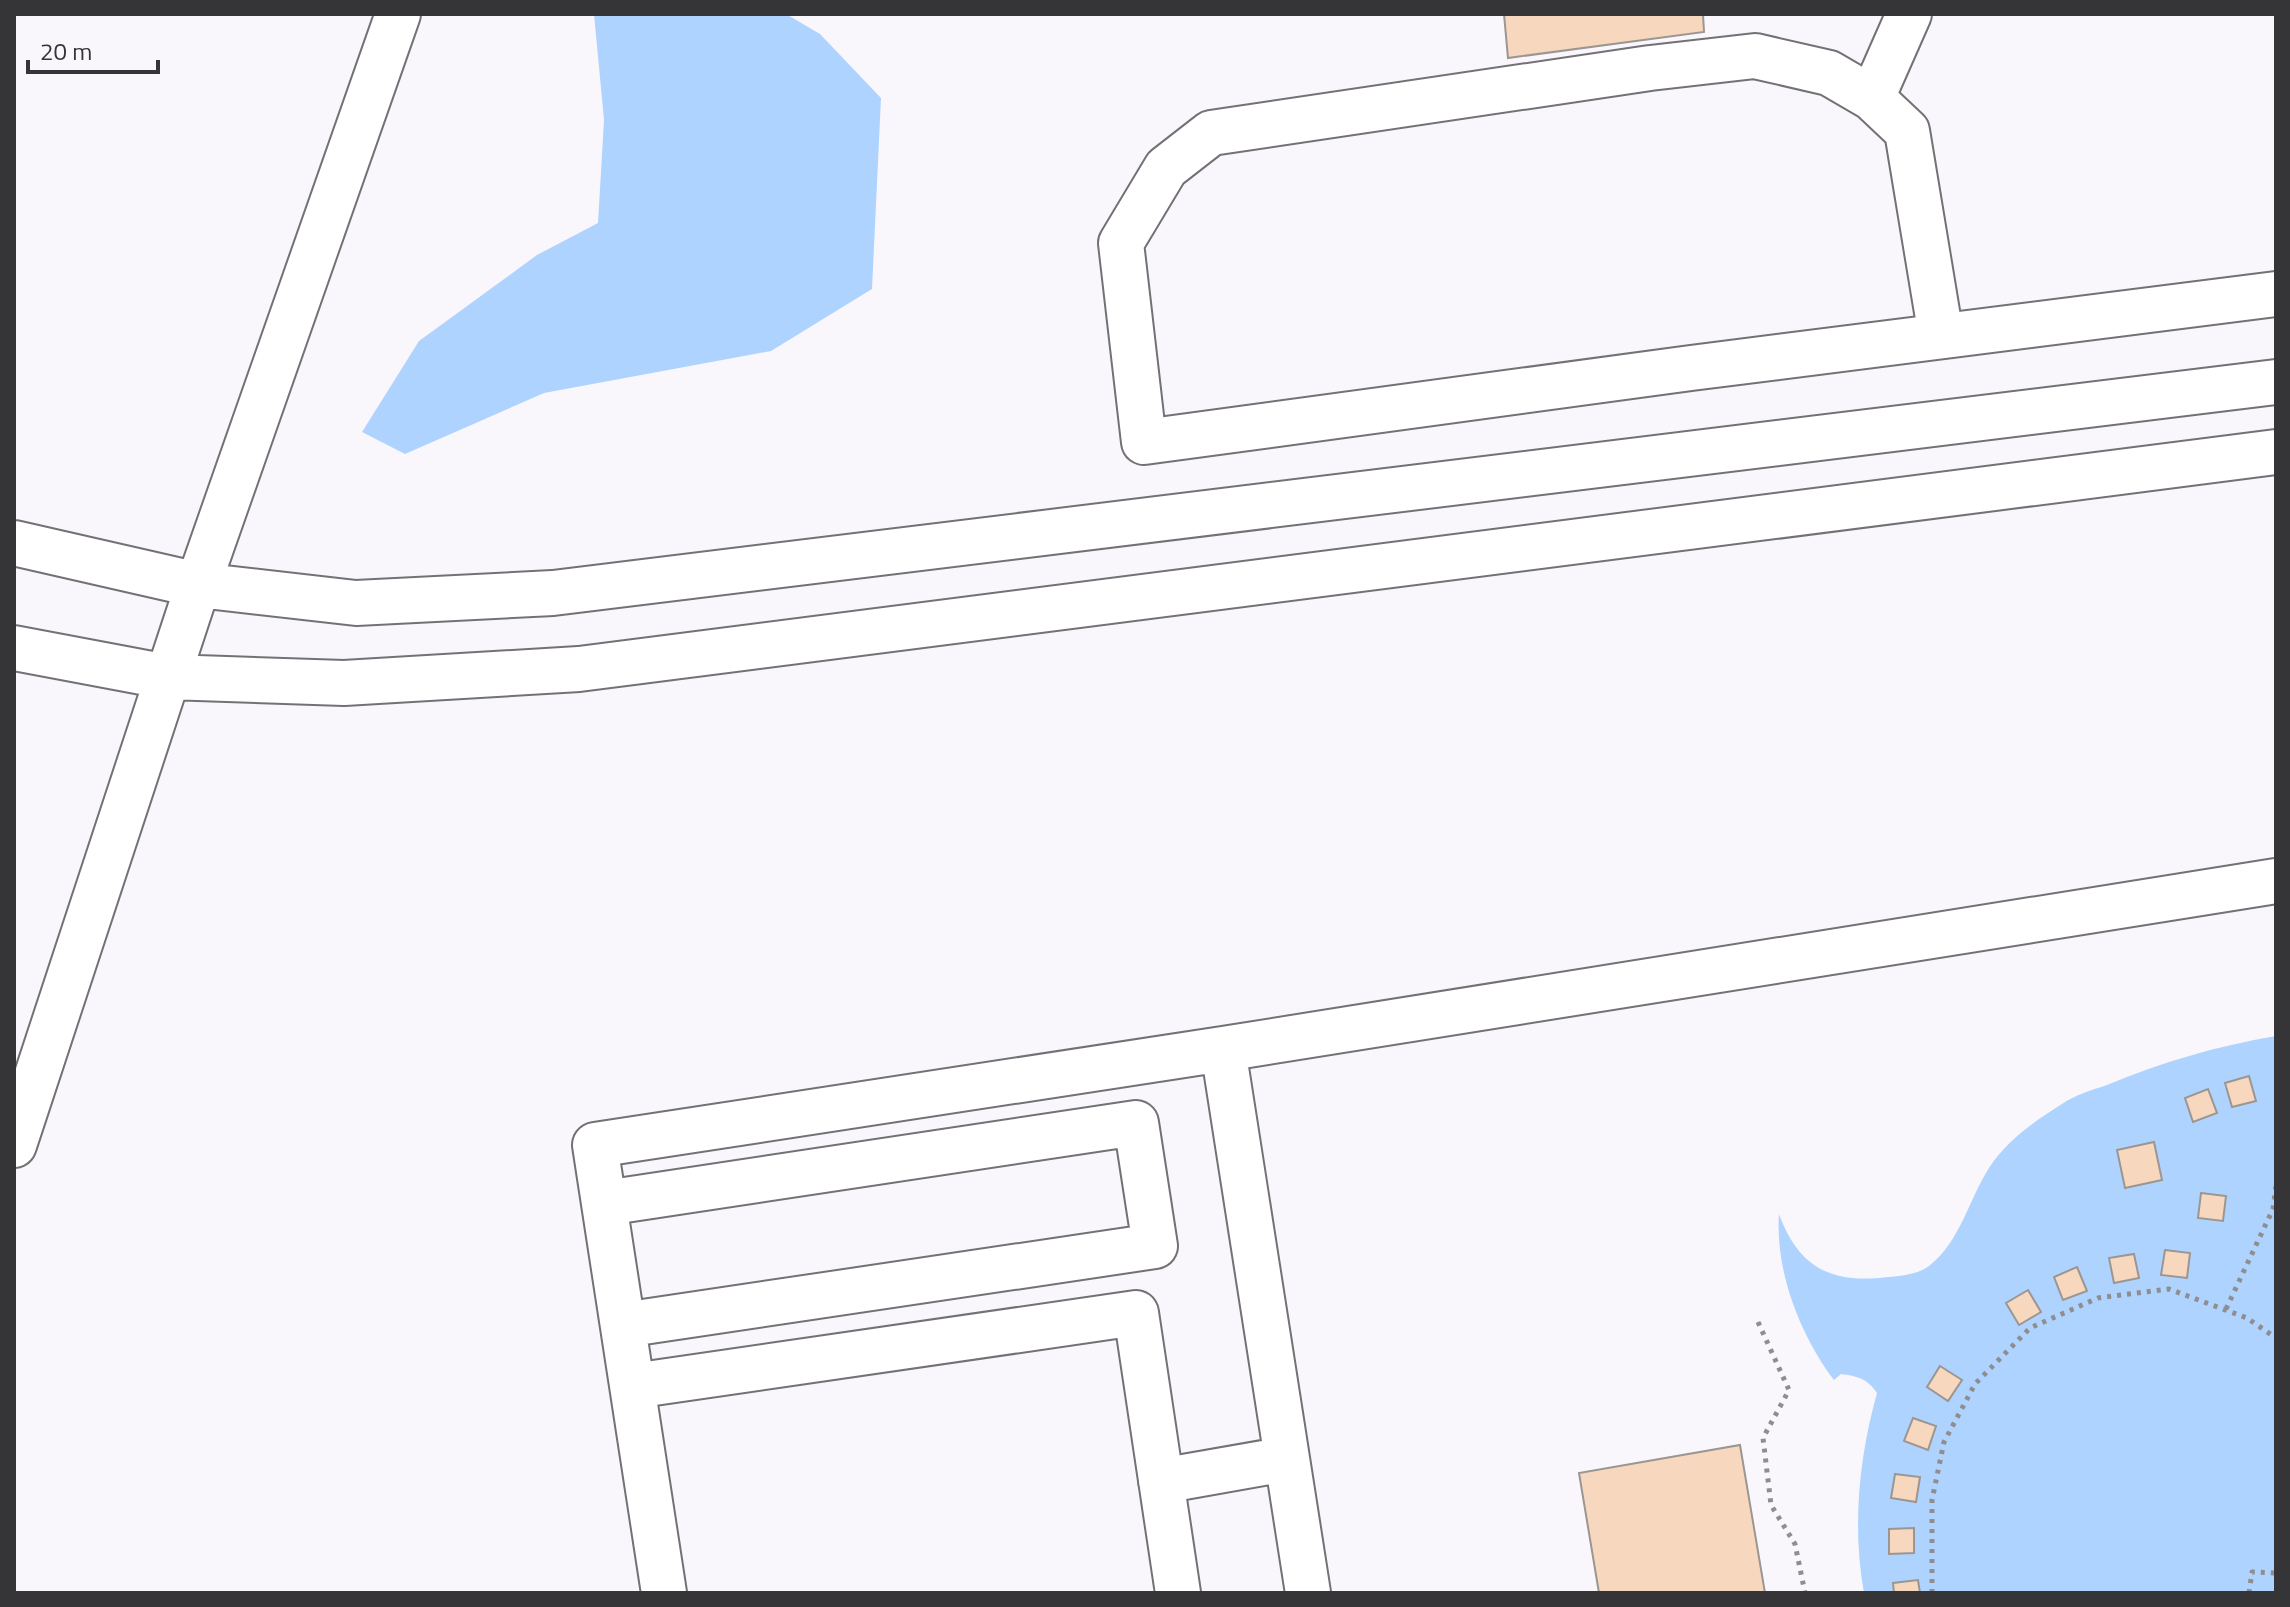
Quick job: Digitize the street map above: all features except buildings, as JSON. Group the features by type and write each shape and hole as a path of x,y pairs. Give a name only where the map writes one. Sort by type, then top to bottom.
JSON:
{"street":[{"path":"14,1145 198,585 398,14"},
{"path":"1872,98 1909,14"},
{"path":"1941,336 1907,131 1872,98 1829,73 1755,56 1650,68 1211,133 1166,168 1121,243 1144,442 2276,294"},
{"path":"14,543 198,585 356,603 553,593 2276,382"},
{"path":"14,648 168,677 344,683 579,669 2276,452"},
{"path":"664,1593 595,1145 1223,1049 2276,881"},
{"path":"1223,1049 1308,1593"},
{"path":"605,1203 1136,1123 1155,1246 623,1325"},
{"path":"633,1386 1136,1313 1178,1593"},
{"path":"1274,1377 1308,1593"},
{"path":"1161,1481 1286,1459"}],"path":[{"path":"2226,1309 2274,1211 2276,1186"},
{"path":"1932,1593 1932,1500 1944,1442 1975,1384 2030,1328 2098,1298 2169,1289 2247,1318 2276,1338"},
{"path":"1758,1322 1789,1390 1763,1438 1771,1505 1795,1544 1805,1593"},
{"path":"2249,1593 2252,1572 2276,1573"}],"water":[{"path":"594,14 786,14 820,34 881,98 872,289 771,351 544,393 405,454 362,432 419,341 537,255 598,223 604,120"},
{"path":"2276,1036 2276,1593 1864,1593 1858,1543 1859,1492 1877,1393 1870,1384 1857,1377 1841,1374 1834,1380 1810,1343 1786,1280 1781,1258 1779,1214 1797,1248 1820,1269 1835,1275 1868,1279 1920,1271 1949,1245 1996,1158 2022,1132 2052,1110 2078,1095 2169,1062"}]}
